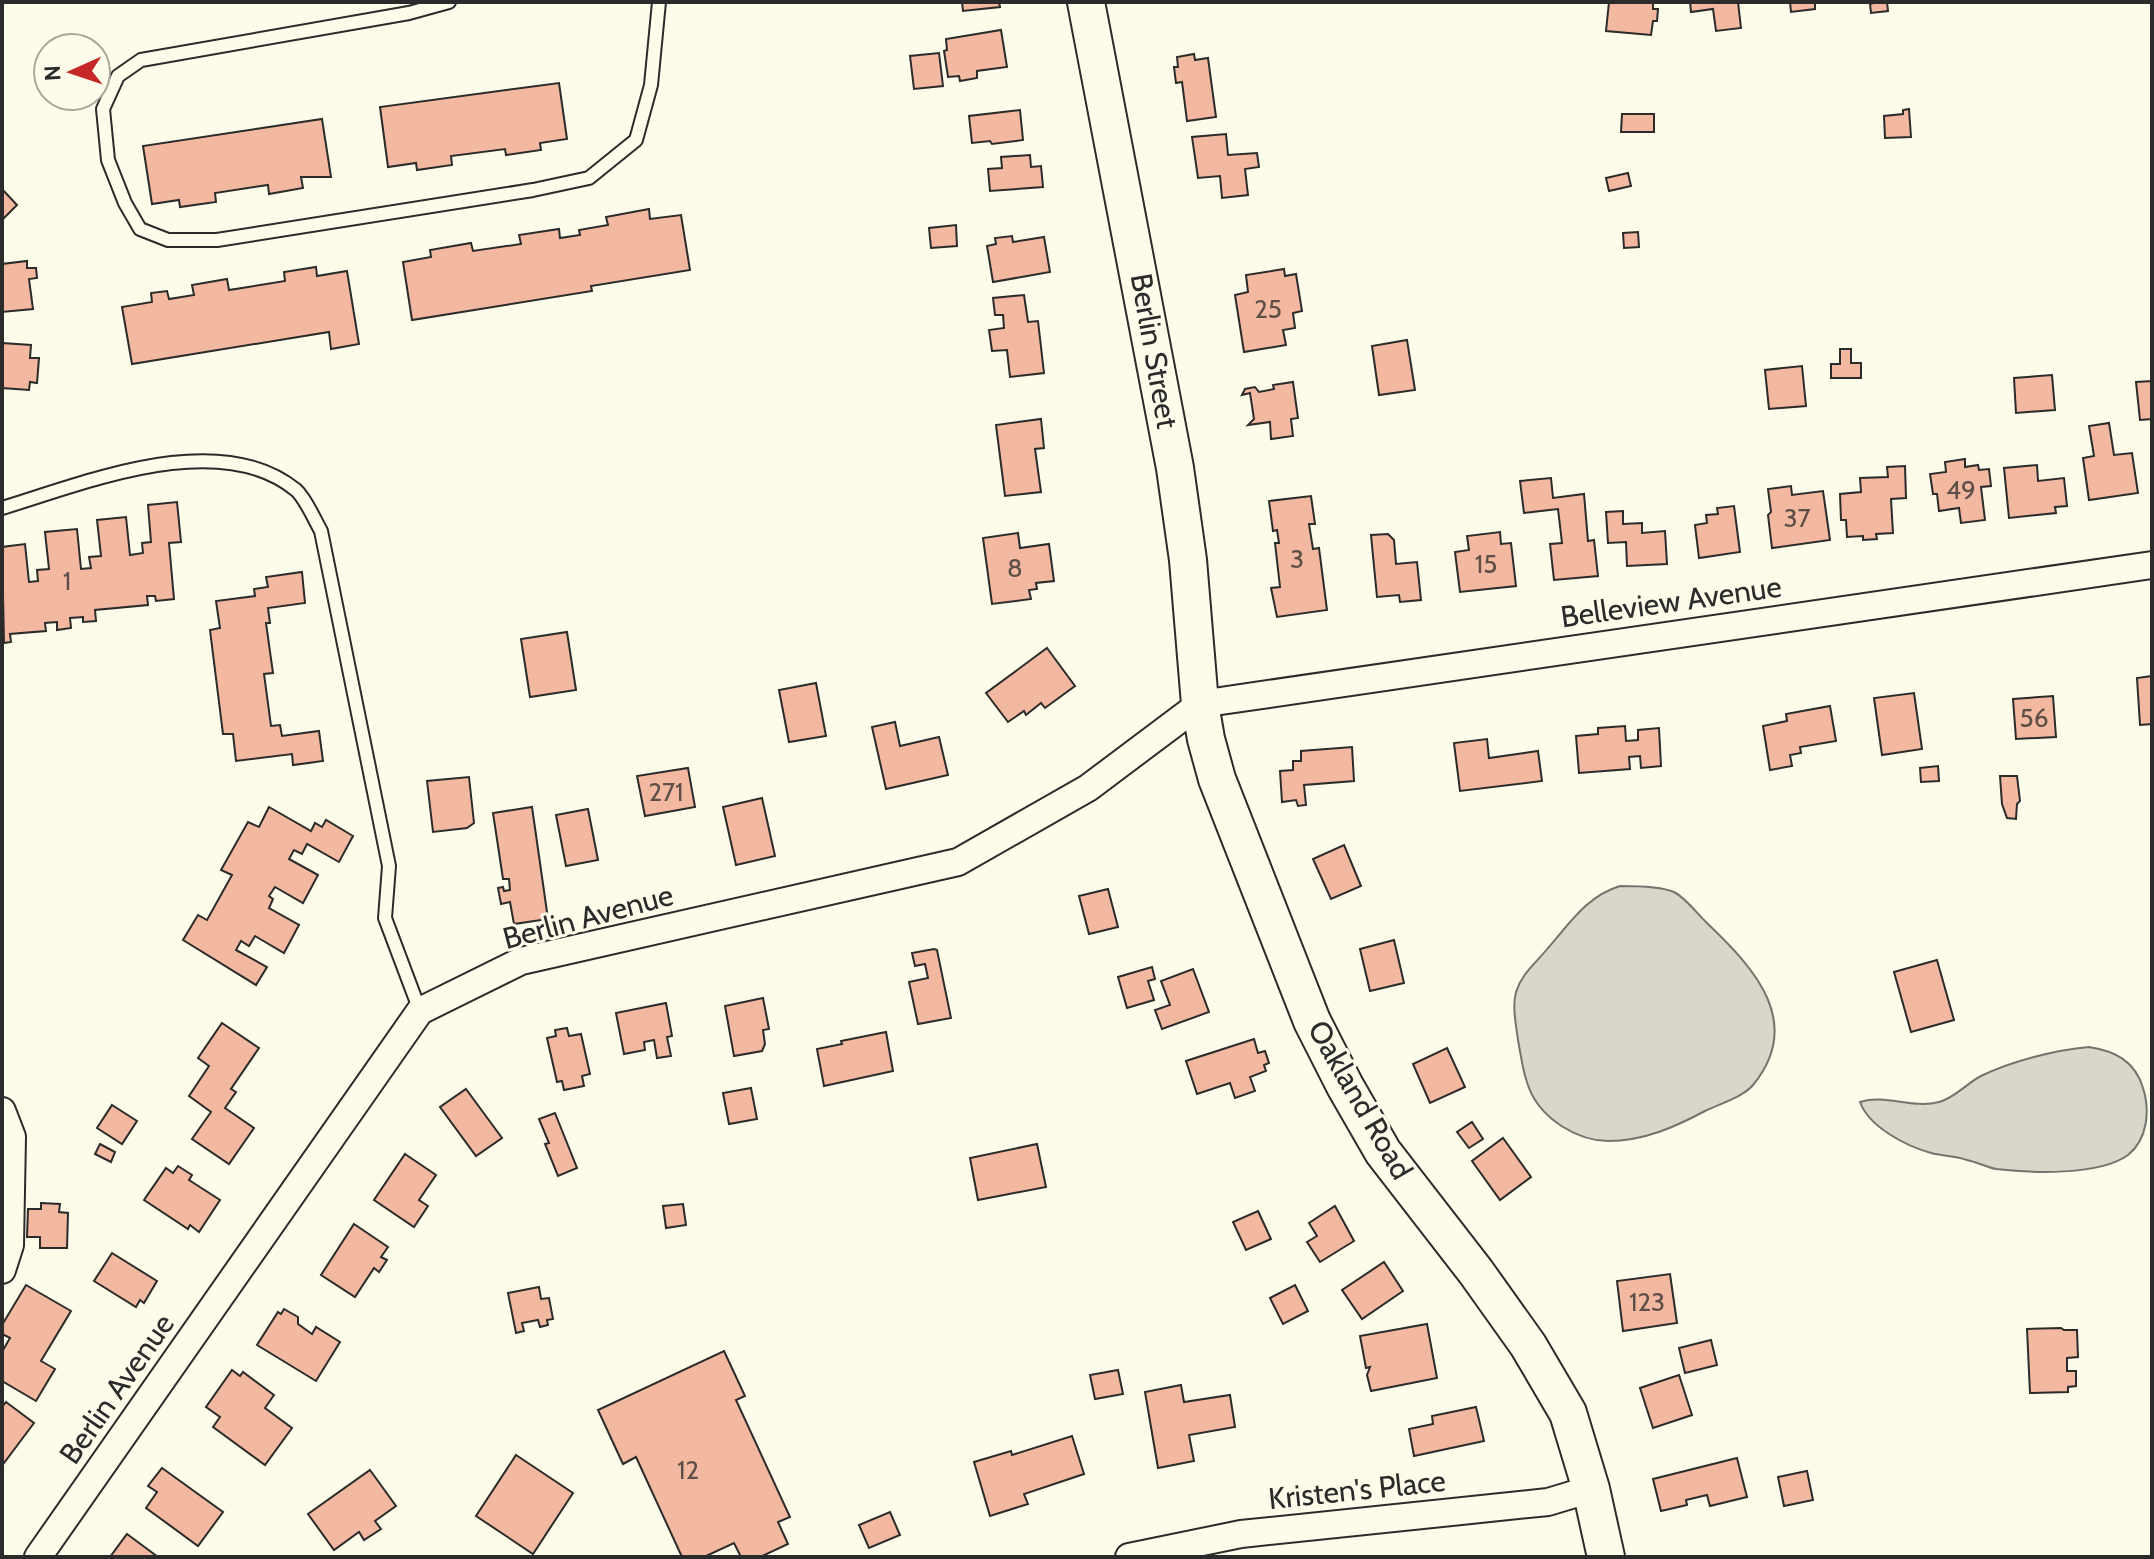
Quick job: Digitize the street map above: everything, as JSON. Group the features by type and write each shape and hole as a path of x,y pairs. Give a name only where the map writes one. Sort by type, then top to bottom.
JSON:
{"main road":[{"name":"Berlin Street","path":"1086,2 1175,468 1188,560 1200,704"},
{"name":"Oakland Road","path":"1200,704 1217,779 1254,879 1325,1047 1383,1152 1528,1345 1568,1413 1591,1489 1606,1557"}],"street":[{"name":"Belleview Avenue","path":"1200,704 2152,565"},
{"name":"Berlin Avenue","path":"38,1557 420,1011 521,961 958,862 1088,788 1200,704"},
{"path":"2,1111 12,1137 10,1245 2,1270"},
{"name":"Kristen's Place","path":"1129,1557 1241,1534 1548,1502 1591,1489"}],"lane":[{"path":"449,2 409,13 141,60 118,76 103,109 108,160 125,203 140,229 168,240 217,240 533,190 589,178 636,140 651,85 659,2"},
{"path":"2,508 109,475 182,462 233,462 266,471 298,491 321,531 389,866 385,918 420,1011"}],"shaded area":[{"path":"1620,886 1668,890 1688,903 1757,979 1774,1019 1774,1040 1768,1062 1753,1085 1743,1093 1659,1132 1634,1139 1602,1141 1563,1127 1535,1100 1523,1067 1514,1003 1526,974 1572,920 1598,896"},
{"path":"2089,1047 2107,1051 2129,1064 2143,1088 2146,1106 2146,1124 2135,1148 2128,1155 2100,1167 2046,1172 1996,1169 1931,1153 1911,1146 1880,1127 1871,1120 1860,1102 1939,1102 1981,1076 2006,1066"}],"building":[{"path":"962,2 999,2 1000,7 963,11"},
{"path":"1609,2 1653,2 1653,9 1658,9 1651,35 1606,31"},
{"path":"1690,2 1738,2 1741,28 1716,31 1713,9 1691,12"},
{"path":"1790,2 1815,2 1815,9 1791,12"},
{"path":"1887,2 1888,11 1871,13 1870,4"},
{"path":"1001,30 1007,67 977,71 977,78 960,81 959,76 948,77 944,51 947,50 946,39"},
{"path":"939,53 943,86 914,89 910,56"},
{"path":"1194,54 1195,60 1208,58 1216,117 1187,121 1182,82 1176,83 1174,67 1178,67 1177,57"},
{"path":"559,83 567,139 540,143 541,150 506,155 505,149 451,156 452,165 417,170 416,163 388,167 380,107"},
{"path":"1909,109 1911,137 1885,138 1884,116 1903,114 1903,110"},
{"path":"1020,110 1023,140 972,143 969,116"},
{"path":"1622,114 1654,114 1654,132 1621,132"},
{"path":"322,119 331,177 301,177 303,188 269,194 268,185 215,193 216,202 180,207 179,200 152,204 143,146"},
{"path":"1226,134 1228,155 1257,153 1259,167 1245,169 1248,195 1222,198 1220,176 1198,178 1192,137"},
{"path":"1030,155 1031,167 1041,166 1043,187 990,191 988,169 1002,168 1001,157"},
{"path":"1628,173 1631,186 1609,191 1606,178"},
{"path":"2,189 17,205 2,220"},
{"path":"649,209 650,219 681,215 690,270 591,286 592,291 412,320 403,262 431,257 430,250 471,243 473,251 521,244 519,235 559,229 560,238 580,235 579,230 608,225 606,217"},
{"path":"956,225 957,246 931,248 929,228"},
{"path":"1638,232 1639,247 1624,248 1623,233"},
{"path":"1012,236 1013,242 1044,237 1050,272 993,282 987,246 996,244 995,238"},
{"path":"27,261 27,268 36,268 37,278 29,279 33,309 2,312 2,264"},
{"path":"316,267 317,276 347,271 359,344 331,349 329,332 132,364 122,307 152,302 151,293 167,291 169,299 194,295 192,285 227,279 229,290 285,281 284,272"},
{"path":"1284,269 1285,276 1296,274 1302,311 1293,313 1295,328 1283,330 1286,345 1244,352 1235,295 1248,292 1246,275"},
{"path":"1024,295 1028,322 1038,321 1044,373 1010,377 1007,350 992,351 989,330 1004,328 1003,315 995,315 993,298"},
{"path":"1407,340 1415,390 1379,395 1372,346"},
{"path":"2,343 31,345 30,358 39,358 37,383 30,382 29,390 2,388"},
{"path":"1840,349 1851,349 1851,363 1861,363 1861,378 1831,378 1831,364 1840,364"},
{"path":"1802,366 1806,406 1769,409 1765,370"},
{"path":"2052,375 2055,410 2016,413 2014,378"},
{"path":"2152,381 2152,419 2140,420 2136,382"},
{"path":"1293,382 1298,418 1291,419 1293,436 1271,439 1270,422 1248,425 1254,419 1250,393 1242,395 1245,389 1255,387 1259,392 1274,389 1273,385"},
{"path":"1041,419 1044,448 1035,449 1041,492 1005,496 996,425"},
{"path":"2109,423 2114,455 2132,453 2138,493 2089,500 2083,458 2094,456 2089,426"},
{"path":"1965,459 1965,467 1978,465 1979,470 1989,469 1991,486 1981,487 1985,520 1961,523 1959,508 1939,511 1937,494 1933,494 1930,474 1946,472 1945,462"},
{"path":"2037,465 2038,481 2064,478 2067,506 2055,507 2056,513 2009,518 2004,468"},
{"path":"1905,466 1906,498 1891,499 1893,533 1876,534 1877,539 1847,537 1846,520 1841,520 1840,494 1861,492 1860,478 1888,477 1887,467"},
{"path":"1551,478 1553,498 1584,494 1588,541 1594,540 1598,576 1554,580 1550,544 1562,543 1558,509 1524,513 1520,481"},
{"path":"1791,486 1792,495 1823,491 1830,540 1772,548 1768,489"},
{"path":"1311,496 1315,524 1309,524 1313,549 1319,548 1327,610 1277,617 1271,588 1280,587 1275,543 1279,543 1277,530 1273,531 1269,501"},
{"path":"177,502 181,542 169,543 174,599 156,601 155,596 147,596 148,605 95,610 96,621 83,622 83,617 70,618 71,628 57,630 57,622 45,623 46,631 10,634 11,642 4,643 2,547 25,544 29,582 38,581 37,570 49,569 45,532 77,529 81,569 91,568 89,557 101,556 97,520 126,517 130,555 143,553 142,543 151,542 148,505"},
{"path":"1734,506 1740,552 1699,558 1695,525 1707,523 1706,515 1718,514 1717,508"},
{"path":"1623,511 1623,524 1642,523 1642,533 1665,531 1667,564 1627,566 1626,542 1608,543 1606,512"},
{"path":"1500,532 1501,544 1511,543 1516,586 1460,592 1455,552 1469,550 1467,536"},
{"path":"1018,533 1020,548 1049,544 1054,581 1036,583 1037,589 1029,590 1031,599 992,604 983,538"},
{"path":"1388,534 1394,540 1396,564 1417,562 1421,600 1400,602 1399,595 1377,597 1371,535"},
{"path":"302,572 305,603 268,608 270,623 266,623 273,673 264,674 271,726 280,725 282,736 319,731 323,761 293,765 292,754 236,761 233,734 223,734 210,630 220,628 216,601 255,596 254,589 268,587 266,577"},
{"path":"567,632 576,690 530,697 521,639"},
{"path":"1047,648 1075,686 1045,708 1041,703 1026,715 1024,711 1008,722 986,693"},
{"path":"2152,676 2152,724 2140,725 2137,678"},
{"path":"816,683 826,736 789,742 779,690"},
{"path":"1914,693 1922,749 1882,755 1874,698"},
{"path":"2053,696 2056,737 2016,739 2013,699"},
{"path":"1830,706 1836,741 1800,747 1801,753 1790,755 1792,766 1770,770 1763,726 1787,721 1786,714"},
{"path":"895,722 900,746 939,737 948,775 886,789 872,727"},
{"path":"1625,726 1626,741 1638,740 1638,730 1659,728 1661,766 1641,768 1640,756 1629,757 1630,769 1579,773 1576,736 1598,734 1598,728"},
{"path":"1487,739 1489,758 1538,751 1542,781 1460,791 1454,743"},
{"path":"1352,747 1354,781 1304,785 1306,805 1298,806 1296,800 1282,802 1280,771 1293,770 1293,761 1301,761 1301,751"},
{"path":"1938,766 1939,781 1921,782 1920,768"},
{"path":"688,768 695,807 645,816 637,776"},
{"path":"2000,776 2017,776 2020,801 2016,819 2007,818 2002,804"},
{"path":"469,777 474,823 467,828 433,832 427,781"},
{"path":"762,798 775,856 736,865 723,807"},
{"path":"269,807 311,831 315,823 322,827 326,820 353,836 339,862 307,844 302,854 294,850 289,859 318,875 303,903 275,887 269,896 273,899 269,908 299,925 284,953 255,936 249,946 241,941 236,950 267,967 256,985 183,940 198,915 207,920 232,875 221,870 248,822 259,827"},
{"path":"532,807 548,919 514,924 510,902 501,904 498,888 510,890 509,879 503,879 493,813"},
{"path":"588,809 598,860 566,866 556,815"},
{"path":"1344,845 1361,886 1331,899 1313,859"},
{"path":"1108,889 1118,927 1089,934 1079,896"},
{"path":"1394,940 1404,983 1370,991 1360,949"},
{"path":"937,950 951,1018 918,1024 909,982 928,978 925,964 915,966 912,953"},
{"path":"1937,960 1954,1020 1911,1032 1894,972"},
{"path":"1152,967 1155,979 1148,981 1154,1000 1127,1008 1118,977"},
{"path":"1193,969 1209,1012 1162,1029 1155,1010 1170,1005 1161,981"},
{"path":"763,998 769,1029 763,1030 765,1044 762,1051 734,1056 725,1006"},
{"path":"666,1003 672,1036 667,1037 671,1056 657,1058 654,1040 644,1042 645,1050 624,1054 616,1013"},
{"path":"222,1023 259,1048 231,1089 236,1092 225,1108 254,1128 229,1164 192,1139 211,1112 189,1096 209,1066 198,1058"},
{"path":"567,1028 569,1036 581,1034 590,1074 582,1076 584,1086 564,1090 562,1081 557,1082 547,1038 556,1036 555,1030"},
{"path":"886,1032 893,1071 824,1086 817,1049"},
{"path":"1254,1039 1258,1053 1265,1051 1269,1063 1264,1065 1266,1071 1250,1077 1255,1091 1235,1098 1230,1083 1197,1094 1186,1061"},
{"path":"1447,1048 1465,1087 1430,1103 1413,1064"},
{"path":"751,1088 757,1119 729,1124 723,1093"},
{"path":"466,1089 502,1138 476,1156 440,1107"},
{"path":"112,1105 137,1121 122,1144 97,1128"},
{"path":"555,1113 577,1168 558,1176 539,1119"},
{"path":"1472,1122 1483,1139 1469,1148 1457,1132"},
{"path":"1503,1138 1531,1177 1500,1200 1472,1161"},
{"path":"100,1144 115,1152 111,1162 95,1154"},
{"path":"1037,1144 1046,1187 978,1200 970,1158"},
{"path":"405,1154 436,1175 419,1200 428,1206 414,1227 374,1200"},
{"path":"178,1166 192,1175 189,1180 220,1200 199,1232 190,1225 188,1229 144,1200 166,1168 173,1173"},
{"path":"41,1203 60,1204 59,1212 68,1213 67,1248 40,1248 40,1237 27,1237 28,1209 41,1209"},
{"path":"683,1204 686,1225 666,1228 663,1206"},
{"path":"1335,1206 1354,1241 1320,1262 1307,1242 1317,1236 1309,1223"},
{"path":"1258,1211 1271,1239 1246,1250 1233,1222"},
{"path":"354,1224 388,1247 381,1257 387,1260 379,1272 374,1268 355,1297 321,1275"},
{"path":"112,1253 157,1281 144,1303 140,1300 136,1307 94,1281"},
{"path":"1384,1262 1403,1291 1362,1319 1342,1290"},
{"path":"1670,1274 1677,1323 1623,1331 1617,1281"},
{"path":"26,1285 71,1311 41,1361 55,1369 36,1401 2,1381 2,1352 10,1338 2,1334 2,1325"},
{"path":"1295,1285 1308,1311 1283,1324 1270,1298"},
{"path":"539,1287 541,1299 549,1298 553,1319 547,1320 548,1325 540,1327 538,1320 522,1323 524,1331 516,1333 508,1293"},
{"path":"284,1309 298,1317 298,1324 312,1334 316,1327 340,1342 316,1381 257,1345 278,1312 281,1314"},
{"path":"1427,1324 1437,1378 1371,1391 1367,1375 1370,1367 1366,1368 1360,1336"},
{"path":"2027,1329 2077,1330 2078,1357 2067,1358 2067,1371 2076,1371 2076,1386 2068,1387 2068,1392 2030,1393"},
{"path":"1711,1340 1717,1365 1685,1373 1679,1348"},
{"path":"724,1351 745,1396 736,1400 790,1517 778,1522 788,1544 760,1557 741,1557 734,1543 704,1557 682,1557 636,1457 623,1464 598,1410"},
{"path":"232,1370 240,1376 243,1372 274,1395 265,1408 292,1428 265,1465 213,1427 220,1417 206,1407"},
{"path":"1118,1370 1123,1394 1095,1399 1090,1375"},
{"path":"1679,1375 1692,1415 1653,1428 1640,1388"},
{"path":"1181,1385 1184,1402 1230,1395 1235,1427 1189,1435 1194,1461 1158,1468 1145,1392"},
{"path":"6,1402 34,1423 4,1463 2,1407"},
{"path":"1476,1407 1484,1441 1414,1456 1409,1429 1433,1424 1432,1416"},
{"path":"1072,1436 1084,1474 1024,1494 1028,1504 990,1516 974,1462 1011,1451 1012,1455"},
{"path":"516,1455 573,1493 533,1554 476,1516"},
{"path":"1737,1458 1747,1497 1710,1506 1707,1495 1686,1500 1687,1505 1661,1511 1653,1479"},
{"path":"162,1468 223,1512 198,1546 146,1508 157,1492 148,1486"},
{"path":"370,1470 396,1506 375,1521 381,1529 364,1540 359,1532 334,1550 308,1514"},
{"path":"1807,1471 1813,1500 1784,1506 1778,1477"},
{"path":"890,1512 900,1535 869,1548 859,1525"},
{"path":"127,1534 158,1557 110,1557"}]}
